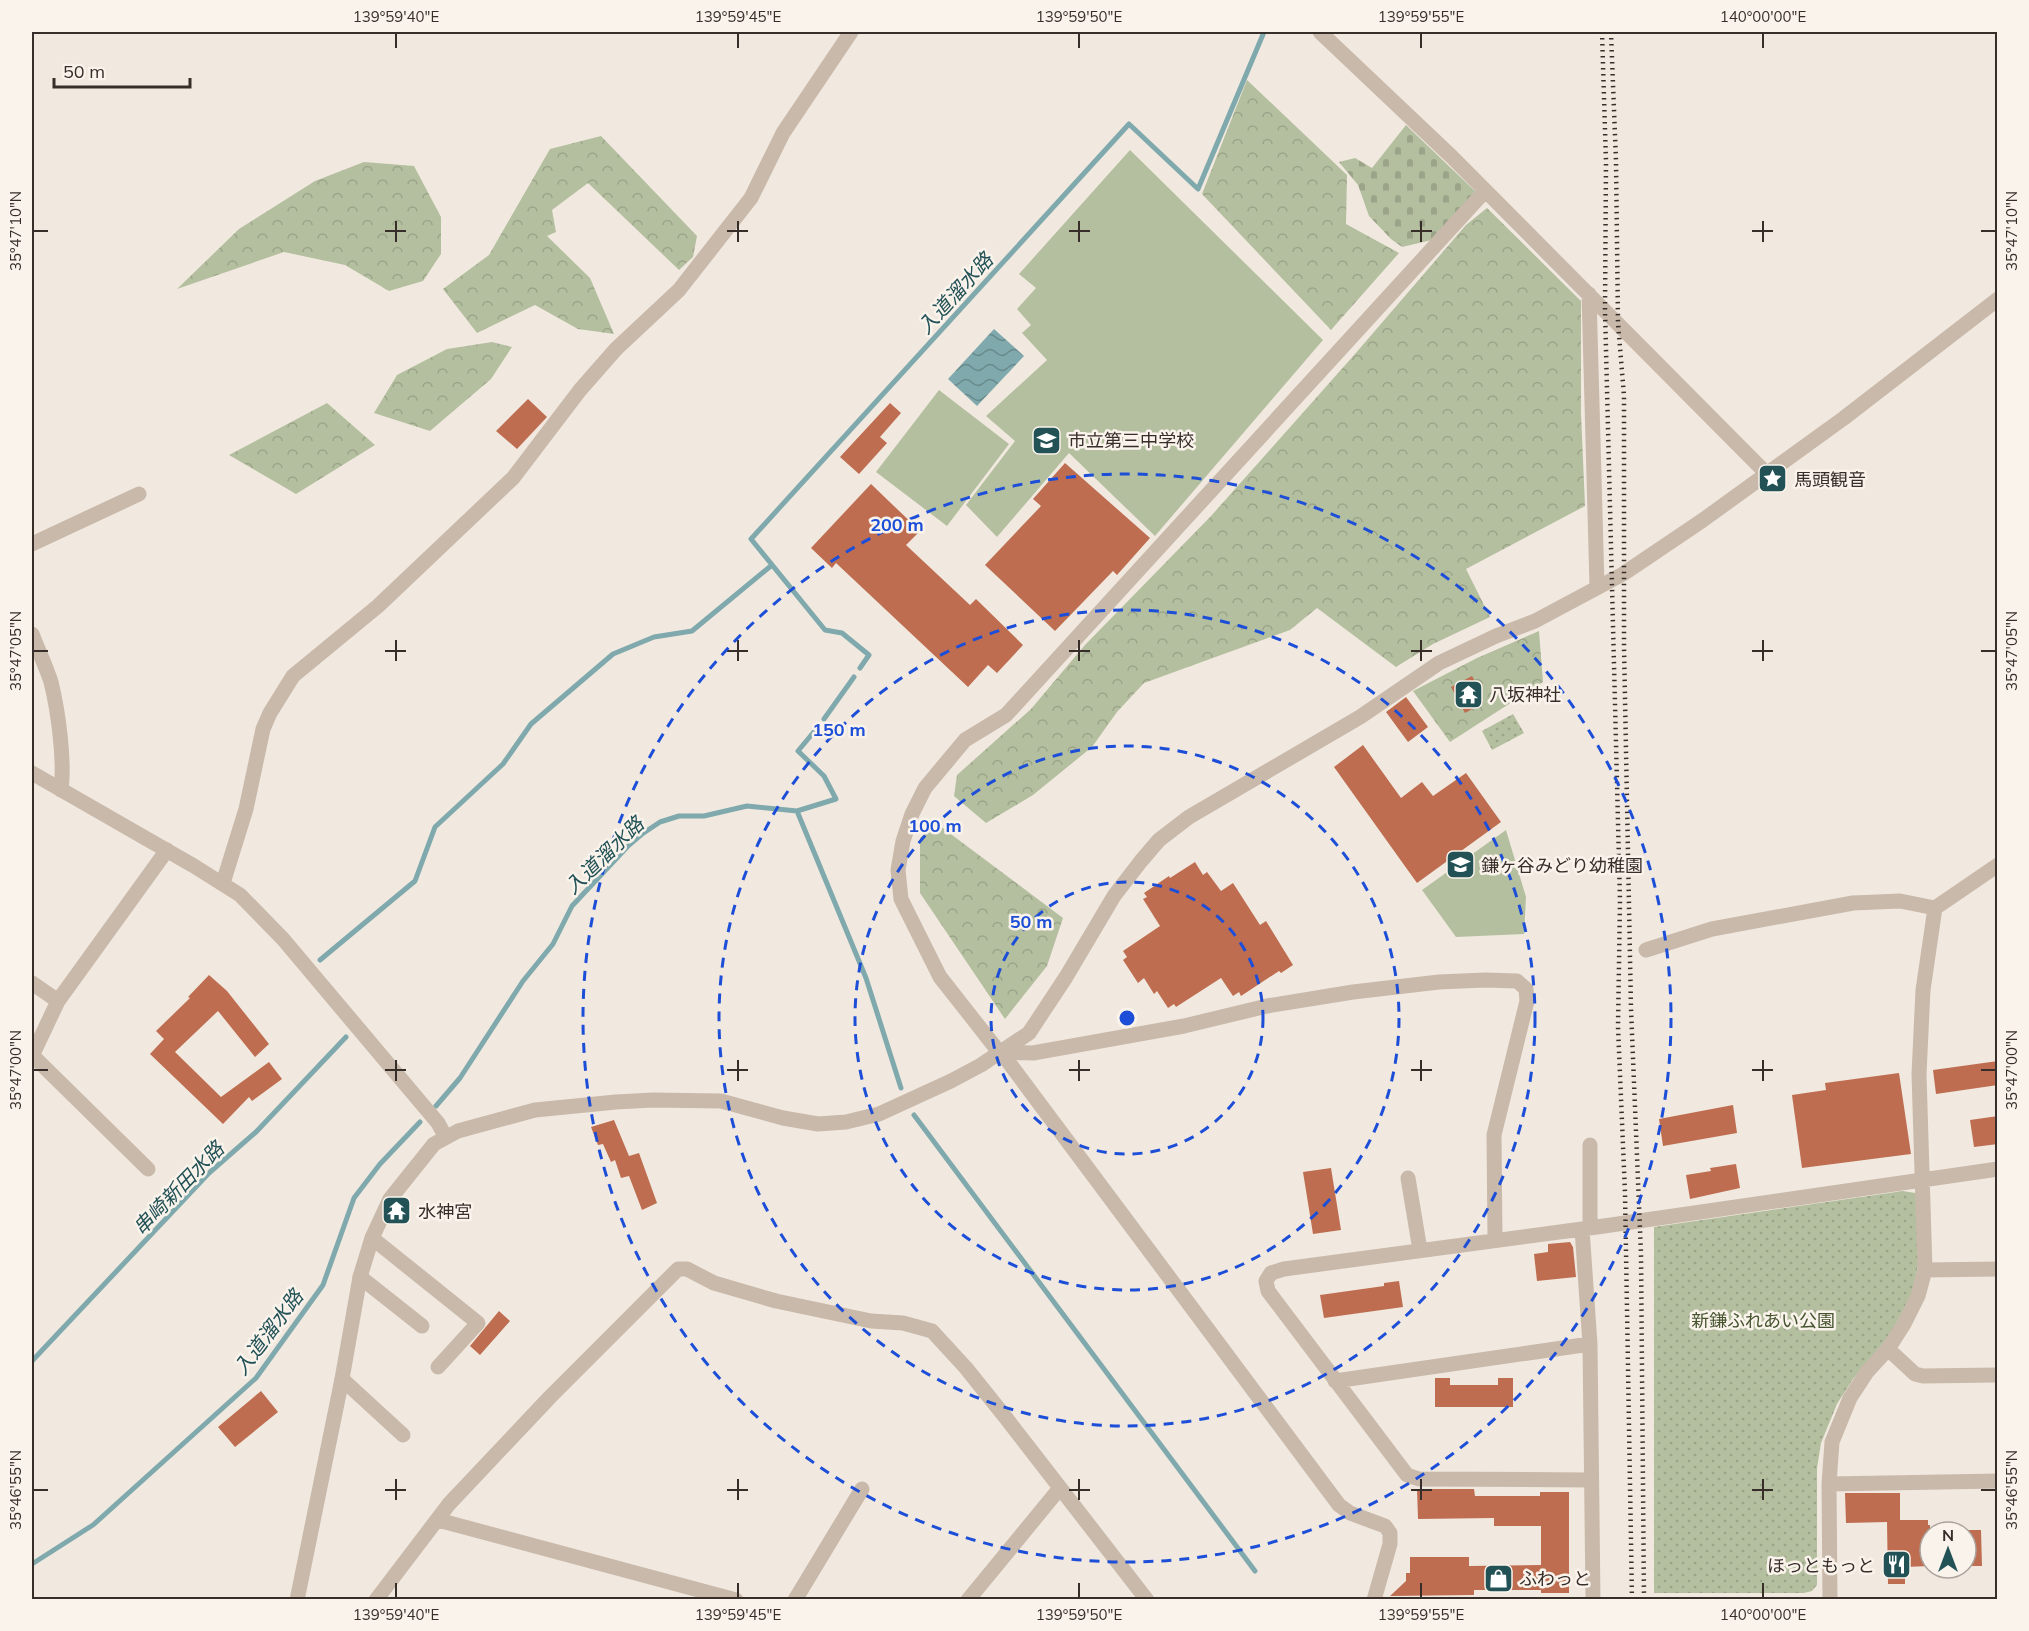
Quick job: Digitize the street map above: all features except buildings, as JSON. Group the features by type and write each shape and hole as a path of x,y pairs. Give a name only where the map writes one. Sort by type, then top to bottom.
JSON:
{"street":[{"path":"223,883 246,809 263,729 293,676 378,606 513,478 540,446 580,390 616,350 680,290 751,198 783,133 851,32"},
{"path":"1320,32 1485,191 1767,474"},
{"path":"1374,1599 1390,1544 1390,1533 1385,1526 1350,1513 1339,1505 1000,1052 940,977 901,899 898,870 903,841 912,814 925,788 950,756 965,740 1006,715 1485,191"},
{"path":"1589,294 1597,586"},
{"path":"297,1599 342,1379 360,1277 372,1238 390,1199 428,1150 446,1136 535,1110 653,1100 721,1101 783,1118 818,1124 846,1122 879,1114 981,1065 1029,1033 1114,896 1159,840 1188,818 1360,717 1440,663 1496,636 1535,621 1623,574 1844,418 1998,299"},
{"path":"32,544 139,494"},
{"path":"32,634 51,682 58,723 63,778 61,790"},
{"path":"32,774 167,850 240,895 283,939 438,1123 446,1136"},
{"path":"148,1169 32,1055 58,1001 167,850"},
{"path":"1646,950 1712,929 1853,903 1900,901 1935,908 1998,865"},
{"path":"1830,1599 1829,1484 1832,1442 1850,1398 1867,1372 1888,1349 1904,1324 1918,1296 1925,1270 1920,1063 1923,990 1935,908"},
{"path":"1000,1052 1032,1053 1184,1026 1267,1006 1353,992 1439,982 1517,981 1526,989 1527,1001 1494,1135 1495,1239"},
{"path":"32,983 58,1001"},
{"path":"1590,1145 1593,1599"},
{"path":"1591,1480 1419,1479 1407,1475 1268,1291 1266,1281 1271,1273 1284,1269 1590,1228 1998,1169"},
{"path":"1408,1178 1420,1250"},
{"path":"372,1238 478,1323 438,1367"},
{"path":"376,1599 449,1504 550,1397 678,1269 687,1269 714,1283 776,1301 871,1321 903,1323 932,1331 966,1368 1147,1599"},
{"path":"1925,1270 1998,1269"},
{"path":"360,1277 422,1326"},
{"path":"1335,1381 1590,1344"},
{"path":"1888,1349 1915,1374 1923,1376 1998,1376"},
{"path":"342,1379 403,1435"},
{"path":"1829,1484 1998,1481"},
{"path":"968,1599 1060,1488"},
{"path":"795,1599 861,1489"},
{"path":"438,1520 730,1599"}],"green space":[{"path":"1247,80 1347,175 1346,224 1399,253 1331,330 1202,194"},
{"path":"1406,125 1476,192 1436,239 1402,247 1369,216 1358,185 1339,162 1355,158 1372,168"},
{"path":"601,136 697,236 693,257 679,270 588,183 552,210 556,232 547,236 590,278 614,334 578,329 535,305 477,333 443,289 489,255 550,149"},
{"path":"1130,150 1323,340 1155,536 1069,453 997,537 966,505 1015,441 986,416 1047,360 1022,333 1031,325 1017,309 1036,288 1019,274"},
{"path":"364,162 414,166 441,217 441,254 423,281 389,291 345,265 284,252 177,289 239,229 315,181"},
{"path":"1487,208 1581,301 1581,413 1585,506 1466,569 1490,617 1433,644 1396,667 1317,608 1290,630 1144,683 1117,712 1092,747 1033,795 986,823 954,796 957,775 1031,709 1085,645 1211,516 1466,225"},
{"path":"492,342 512,347 491,379 430,431 374,413 397,375 447,349"},
{"path":"939,390 1009,444 947,526 876,472"},
{"path":"327,403 375,445 296,494 229,455"},
{"path":"1539,631 1543,682 1450,742 1413,691 1477,658"},
{"path":"1513,714 1524,733 1492,750 1482,731"},
{"path":"936,823 1063,918 1047,966 1005,1019 920,893 920,838"},
{"path":"1506,830 1526,897 1524,934 1456,937 1422,890"},
{"name":"新鎌ふれあい公園","path":"1903,1191 1915,1193 1918,1197 1920,1257 1912,1294 1892,1333 1853,1379 1837,1404 1821,1443 1817,1468 1817,1585 1812,1591 1804,1593 1654,1593 1654,1227"}],"water":[{"path":"994,329 1024,356 977,406 948,379"}],"waterway":[{"name":"入道溜水路","path":"860,668 869,655 842,633 825,630 751,539 1129,124 1198,189 1264,32"},
{"path":"320,960 415,881 435,827 503,764 531,724 613,654 654,637 692,631 772,565"},
{"name":"入道溜水路","path":"824,719 854,677"},
{"name":"入道溜水路","path":"436,1106 460,1078 523,981 553,944 572,906 642,834 660,822 679,816 704,816 747,806 797,811 836,799 824,776 798,751 818,727"},
{"path":"797,811 866,978 901,1088"},
{"name":"串崎新田水路","path":"32,1361 209,1173 256,1132 346,1037"},
{"path":"914,1115 1255,1571"},
{"name":"入道溜水路","path":"32,1564 93,1525 256,1378 323,1285 354,1198 380,1164 420,1122"}],"railway":[{"path":"1602,32 1606,162 1605,310 1620,901 1618,1027 1625,1193 1632,1600"},
{"path":"1611,32 1616,161 1618,323 1624,396 1624,647 1631,1009 1641,1254 1644,1600"}],"place":[{"name":"市立第三中学校","path":"1047,440"},
{"name":"馬頭観音","path":"1773,479"},
{"name":"八坂神社","path":"1468,694"},
{"name":"鎌ヶ谷みどり幼稚園","path":"1460,865"},
{"name":"水神宮","path":"397,1211"},
{"name":"ほっともっと","path":"1896,1565"},
{"name":"ふわっと","path":"1498,1578"}]}
